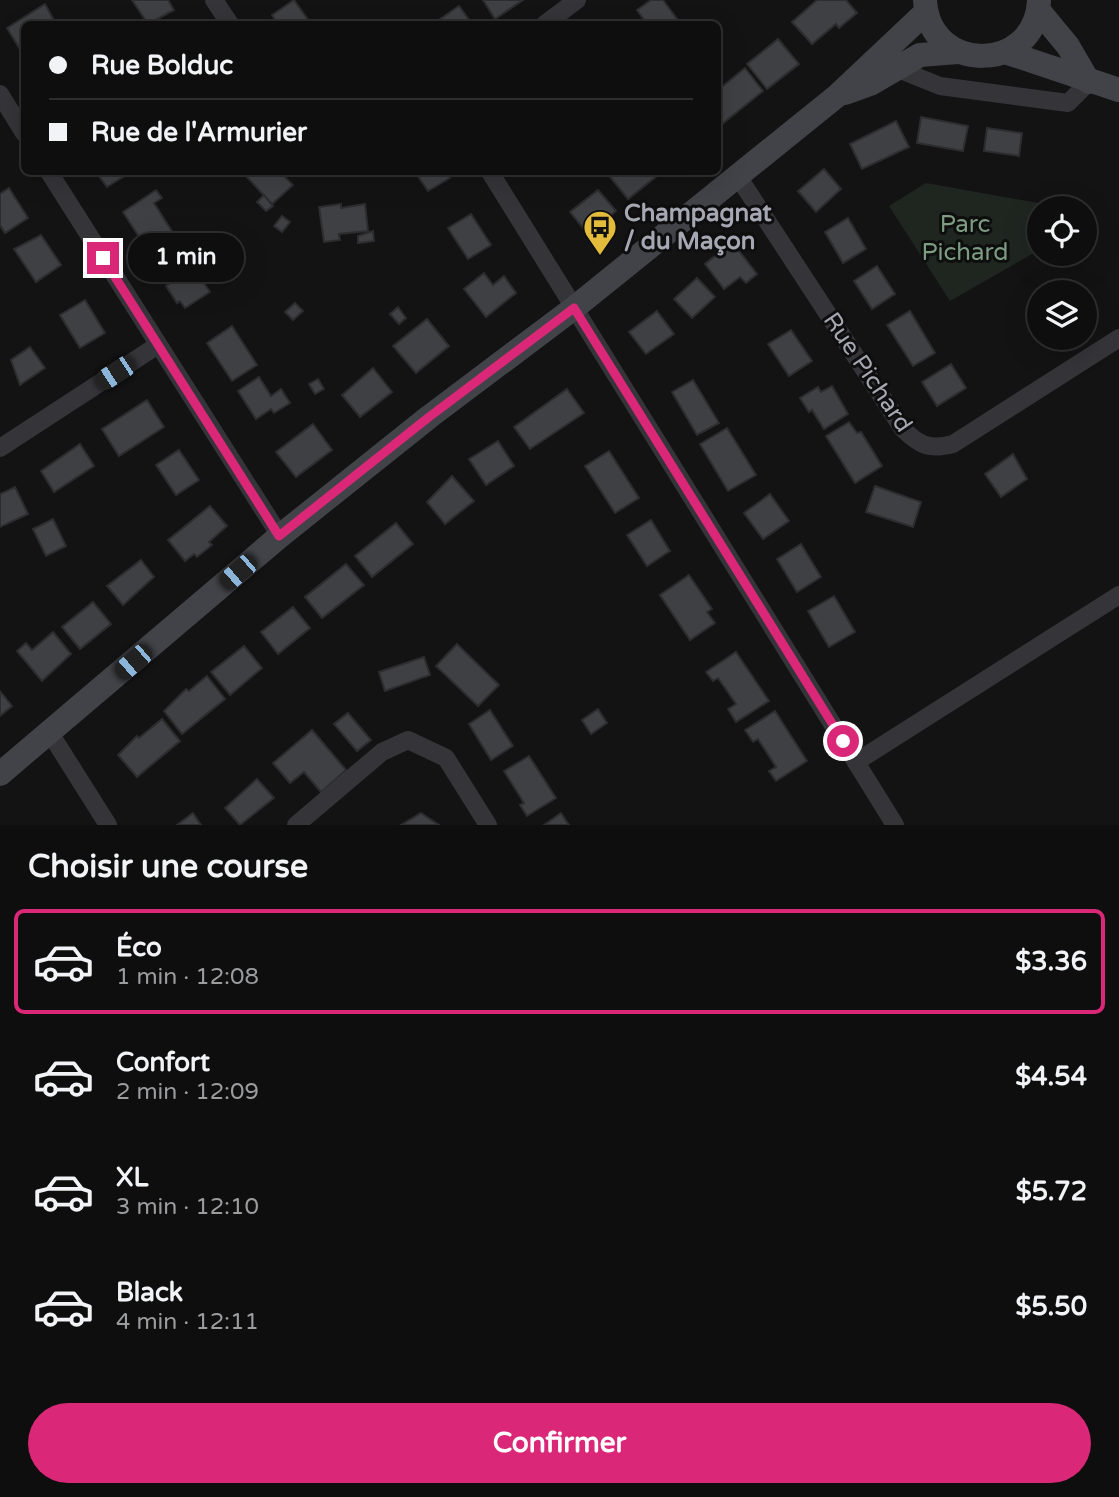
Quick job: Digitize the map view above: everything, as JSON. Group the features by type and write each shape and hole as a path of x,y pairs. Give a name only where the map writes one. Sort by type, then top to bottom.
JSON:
{"street":[{"path":"215,0 228,21"},
{"path":"549,21 577,0"},
{"path":"838,96 870,84 920,55 958,52 989,57 1005,52 1021,43 1032,28 1039,5"},
{"path":"1039,5 1089,82"},
{"path":"926,6 932,28 943,42 958,52"},
{"path":"0,774 279,536 429,417 574,308 838,96 926,6"},
{"path":"1005,52 1119,90"},
{"path":"898,69 940,86 1068,103 1089,82"},
{"path":"0,94 21,128"},
{"path":"51,175 279,536"},
{"path":"492,175 895,825"},
{"name":"Rue Pichard","path":"737,175 903,429 918,444 936,449 953,444 1119,338"},
{"path":"0,448 158,345"},
{"path":"856,762 1119,595"},
{"path":"50,733 108,825"},
{"path":"296,825 383,752 408,740 446,758 488,825"}],"green space":[{"name":"Parc Pichard","path":"926,183 1027,201 1027,257 950,301 889,206"}],"building":[{"path":"132,0 168,0 174,10 154,21 146,21"},
{"path":"294,0 309,21 276,21 272,15"},
{"path":"483,0 523,0 495,19"},
{"path":"651,0 663,0 679,21 645,21 637,10"},
{"path":"817,0 846,0 857,13 839,28 836,24 812,44 792,22"},
{"path":"45,4 54,21 21,21 21,51 7,28"},
{"path":"459,6 470,21 437,21"},
{"path":"778,39 799,64 767,89 747,64"},
{"path":"745,68 763,91 722,124 721,88"},
{"path":"921,117 968,126 963,151 917,143"},
{"path":"896,121 909,147 862,169 850,144"},
{"path":"987,128 1022,133 1019,156 984,151"},
{"path":"824,169 841,189 816,212 798,191"},
{"path":"98,175 126,175 107,187"},
{"path":"245,175 283,175 293,185 272,204"},
{"path":"417,175 448,175 450,178 428,191"},
{"path":"613,175 658,175 628,199 610,177"},
{"path":"9,188 28,218 5,233 0,225 0,194"},
{"path":"156,190 162,198 154,203 173,233 147,249 123,212"},
{"path":"598,190 616,211 588,234 570,212"},
{"path":"264,195 273,206 266,211 257,202"},
{"path":"341,204 341,208 365,204 368,231 339,234 340,240 324,242 319,207"},
{"path":"471,214 491,245 468,259 448,228"},
{"path":"282,216 290,222 282,232 274,226"},
{"path":"848,218 866,249 843,263 825,232"},
{"path":"373,231 374,241 358,243 358,236"},
{"path":"41,235 61,265 36,282 14,249"},
{"path":"732,242 757,274 746,283 740,277 724,289 705,264"},
{"path":"189,261 210,292 185,308 180,301 177,303 166,286 169,284 164,277"},
{"path":"877,266 895,294 872,309 854,281"},
{"path":"484,273 493,285 504,276 516,293 486,317 464,289"},
{"path":"697,278 715,297 692,318 674,299"},
{"path":"85,300 105,333 80,348 60,315"},
{"path":"295,303 303,311 293,320 285,312"},
{"path":"398,307 406,318 399,324 390,314"},
{"path":"657,311 674,334 646,354 629,332"},
{"path":"910,311 935,353 913,366 887,325"},
{"path":"427,319 449,346 416,373 393,346"},
{"path":"232,326 257,365 232,381 207,343"},
{"path":"791,330 812,361 789,376 768,344"},
{"path":"30,347 45,368 20,385 11,360"},
{"path":"951,364 966,388 937,406 922,382"},
{"path":"373,368 392,392 360,417 342,395"},
{"path":"259,377 271,396 281,389 290,403 274,413 271,409 256,419 238,391"},
{"path":"318,379 324,389 315,394 309,384"},
{"path":"693,380 719,423 697,435 672,392"},
{"path":"832,386 848,414 824,429 812,410 809,412 800,398 818,387 821,392"},
{"path":"567,389 584,413 530,449 514,427"},
{"path":"147,400 164,427 119,456 102,429"},
{"path":"849,422 857,433 861,432 882,466 855,483 826,436"},
{"path":"313,424 332,450 296,477 276,452"},
{"path":"727,428 756,475 728,491 700,444"},
{"path":"498,441 514,466 486,485 469,459"},
{"path":"80,444 94,466 54,492 41,471"},
{"path":"179,450 199,480 176,495 156,465"},
{"path":"609,451 639,498 615,513 585,466"},
{"path":"1013,454 1027,479 1001,497 985,474"},
{"path":"452,476 474,501 445,524 427,502"},
{"path":"875,486 921,502 913,527 866,512"},
{"path":"15,487 28,514 0,527 0,494"},
{"path":"770,494 789,521 763,539 744,513"},
{"path":"210,506 227,526 209,542 212,545 197,557 194,554 185,561 168,540"},
{"path":"53,519 66,546 46,556 33,529"},
{"path":"651,520 670,551 647,566 627,535"},
{"path":"396,523 413,544 372,577 355,556"},
{"path":"801,544 821,577 797,592 777,559"},
{"path":"141,560 154,577 123,605 107,586"},
{"path":"346,564 364,585 322,618 305,597"},
{"path":"689,575 712,609 707,612 715,623 690,640 660,595"},
{"path":"834,596 855,632 829,647 808,611"},
{"path":"93,602 111,624 80,649 62,627"},
{"path":"293,607 310,628 278,654 261,632"},
{"path":"53,632 71,654 42,681 17,651 26,643 32,650"},
{"path":"457,644 499,685 478,706 436,666"},
{"path":"244,646 262,668 230,695 211,672"},
{"path":"736,652 769,701 736,722 728,709 736,704 718,678 713,681 706,672"},
{"path":"424,657 430,675 385,691 379,672"},
{"path":"207,676 225,699 182,734 164,711 186,689 189,691"},
{"path":"0,691 12,706 0,716"},
{"path":"598,709 607,723 591,734 582,720"},
{"path":"490,710 513,746 491,760 469,724"},
{"path":"775,711 807,761 776,781 769,771 776,767 758,739 753,742 745,730"},
{"path":"348,713 371,740 357,751 334,724"},
{"path":"162,719 180,741 137,777 118,755 137,736 139,738"},
{"path":"312,730 346,770 321,792 304,772 290,783 273,763"},
{"path":"529,756 556,798 527,816 520,805 524,803 504,771"},
{"path":"257,779 274,798 240,825 225,808"},
{"path":"193,813 201,825 177,825"},
{"path":"421,813 439,825 401,825"},
{"path":"561,813 569,825 544,825"}],"place":[{"name":"Champagnat / du Maçon","path":"600,257"}],"route":[{"path":"103,258 279,536 429,417 574,308 843,741"}]}
